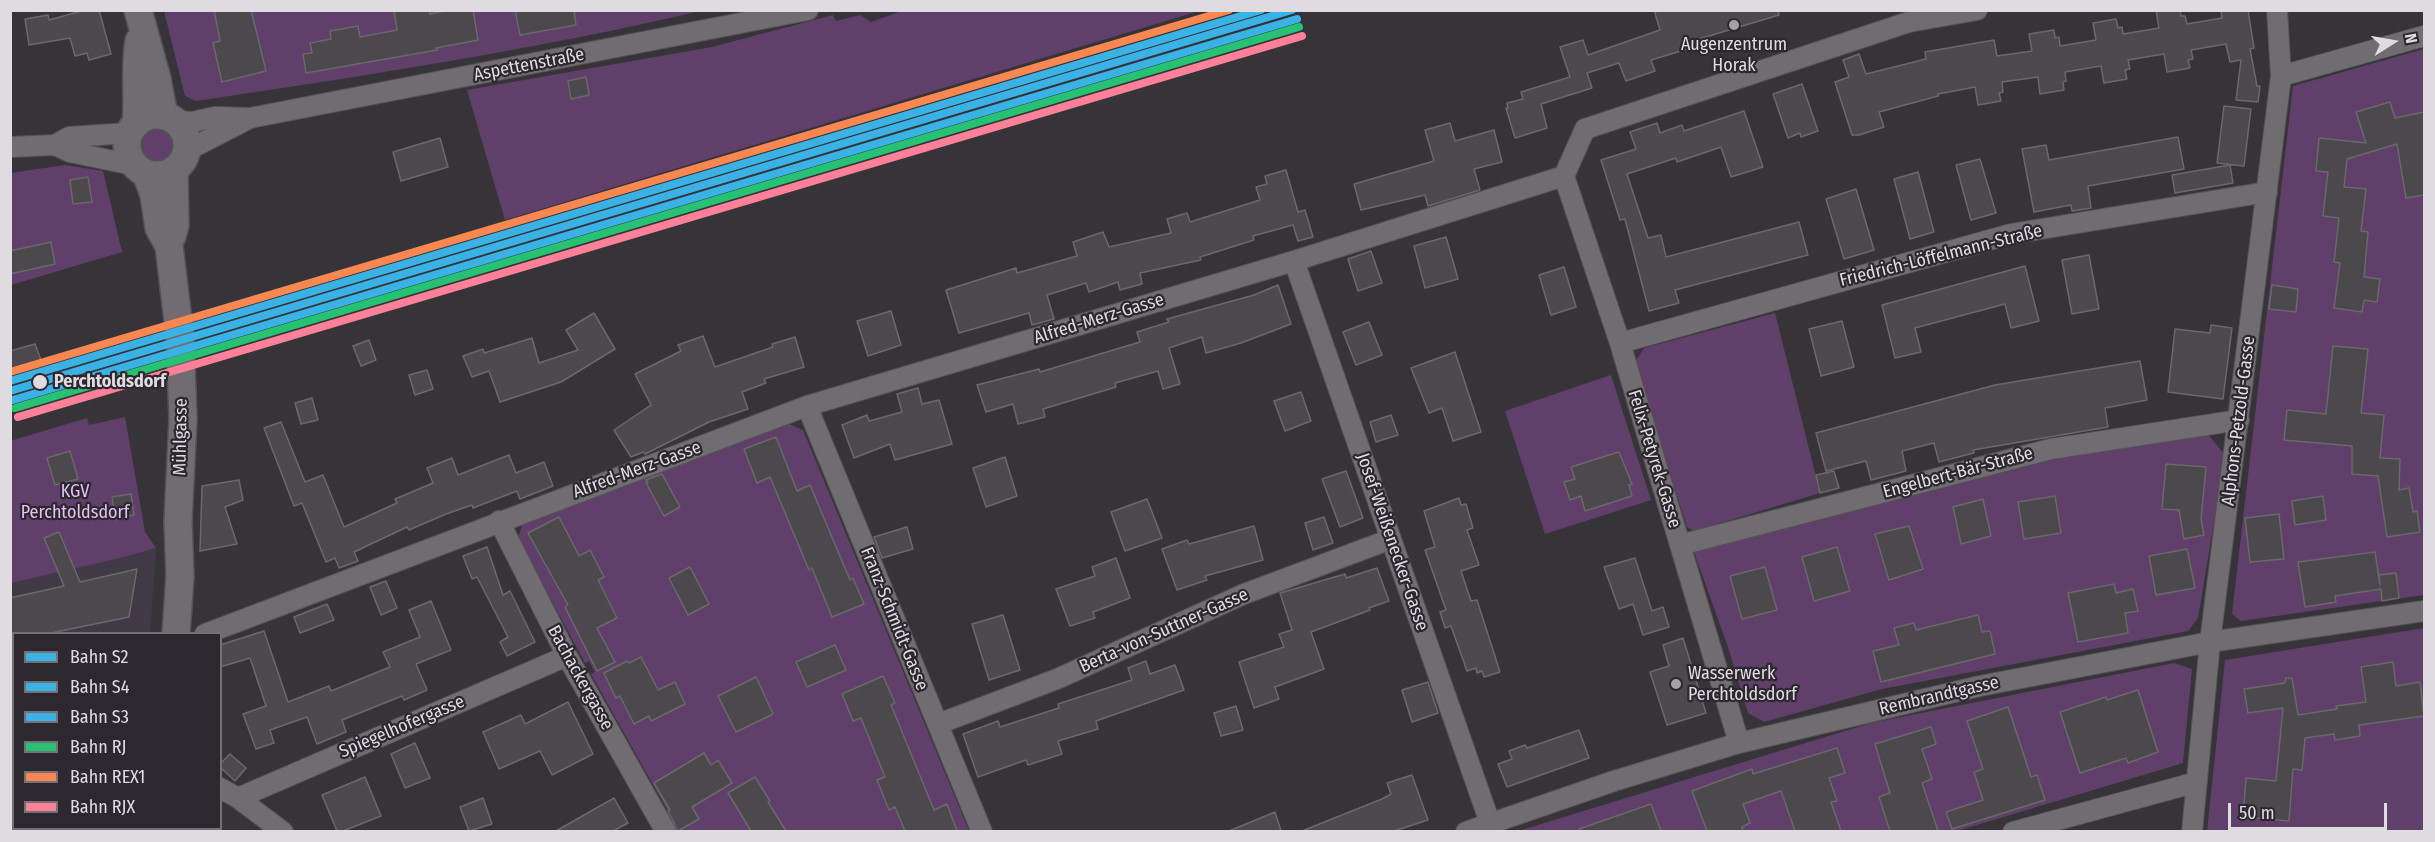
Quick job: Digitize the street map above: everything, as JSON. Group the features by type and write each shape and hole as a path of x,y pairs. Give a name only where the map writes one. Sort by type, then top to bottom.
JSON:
{"street":[{"path":"1564,176 1585,129 1910,22 1977,10"},
{"name":"Alphons-Petzold-Gasse","path":"2192,831 2210,642 2281,76 2277,10"},
{"name":"Aspettenstraße","path":"169,118 192,122 215,117 250,118 805,11"},
{"name":"Mühlgasse","path":"140,20 169,118 184,131 175,225 169,246"},
{"name":"Mühlgasse","path":"140,20 135,61 137,107 128,153 154,195 159,228 169,246 180,338 183,419 178,521 180,576 176,632"},
{"path":"2281,76 2424,36"},
{"path":"10,147 55,145 69,137 132,128 146,117 169,118"},
{"name":"Aspettenstraße","path":"180,160 250,118"},
{"path":"55,145 70,152 160,175 180,160"},
{"name":"Alfred-Merz-Gasse","path":"208,632 807,406 1294,261 1564,176"},
{"name":"Felix-Petyrek-Gasse","path":"1564,176 1620,343 1739,743"},
{"name":"Friedrich-Löffelmann-Straße","path":"1620,343 2011,234 2267,192"},
{"name":"Josef-Weißenecker-Gasse","path":"1294,261 1490,827"},
{"name":"Franz-Schmidt-Gasse","path":"807,406 982,831"},
{"name":"Engelbert-Bär-Straße","path":"1680,545 2051,449 2239,420"},
{"name":"Mühlgasse","path":"158,632 166,551 178,521"},
{"name":"Bachackergasse","path":"499,521 567,656 666,831"},
{"name":"Berta-von-Suttner-Gasse","path":"938,724 1057,679 1244,594 1391,539"},
{"name":"Rembrandtgasse","path":"1466,831 1490,827 1614,781 1739,743 1980,686 2210,642 2424,611"},
{"name":"Spiegelhofergasse","path":"229,793 567,656"},
{"path":"2013,831 2197,782"},
{"path":"229,793 283,831"}],"shaded area":[{"path":"156,548 150,632 12,632 11,802 10,583"}],"green space":[{"path":"904,10 1199,11 505,220 467,90 712,47 833,15 836,21 860,15 871,22"},
{"path":"164,11 700,11 512,50 196,101 185,96"},
{"path":"2424,49 2424,595 2241,621 2232,614 2293,86"},
{"path":"156,128 168,133 173,145 168,157 156,162 144,157 139,145 144,133"},
{"path":"65,165 103,171 122,252 11,285 11,173"},
{"path":"1775,313 1820,493 1694,531 1687,527 1635,362 1644,348"},
{"path":"1611,375 1651,500 1545,534 1505,411"},
{"name":"KGV Perchtoldsdorf","path":"125,417 145,532 156,548 11,583 10,441 87,418 89,425"},
{"path":"789,424 803,430 969,831 679,831 591,674 595,672 589,661 585,663 518,538 524,520"},
{"path":"2206,432 2225,455 2198,618 2188,631 1882,689 1764,722 1748,713 1728,647 1694,552 2064,457"},
{"path":"2424,628 2424,831 2207,832 2225,660"},
{"path":"2174,663 2192,669 2183,763 1957,831 1515,832 1871,723"}],"building":[{"path":"85,10 99,10 111,54 89,60 87,53 75,56 70,38 29,45 25,19 48,15 49,20"},
{"path":"214,10 251,10 266,71 222,82 213,43 220,41"},
{"path":"394,10 429,10 430,14 449,10 473,10 478,40 436,48 437,50 306,73 303,54 312,53 310,43 331,39 330,31 358,26 360,37 397,30"},
{"path":"515,10 574,10 576,25 520,35"},
{"path":"1654,10 1778,10 1779,15 1699,39 1701,45 1651,60 1655,71 1626,81 1619,63 1587,73 1592,88 1541,104 1547,128 1515,138 1506,108 1508,108 1507,103 1523,99 1521,92 1570,77 1560,47 1583,40 1588,55 1660,30"},
{"path":"2156,10 2180,10 2187,24 2222,18 2221,10 2248,10 2254,48 2250,49 2257,86 2260,86 2258,102 2236,100 2241,60 2230,62 2226,44 2191,50 2193,59 2188,60 2190,68 2167,72 2164,54 2128,60 2130,69 2125,70 2127,79 2104,83 2101,66 2065,72 2064,90 2040,94 2038,77 2002,82 2003,92 1999,93 2001,101 1978,105 1975,87 1938,94 1938,96 1879,112 1884,127 1859,135 1852,135 1835,82 1849,77 1843,60 1859,54 1866,74 1926,59 1925,52 1994,40 1997,56 2032,51 2029,34 2054,30 2055,38 2059,37 2060,46 2096,40 2093,23 2116,19 2118,28 2122,27 2123,34 2159,28"},
{"path":"586,77 589,95 571,99 568,81"},
{"path":"1802,84 1818,131 1801,137 1800,133 1788,138 1773,94"},
{"path":"2390,102 2395,118 2424,112 2424,195 2406,198 2397,144 2347,159 2344,187 2366,189 2361,231 2368,232 2364,277 2380,279 2377,302 2364,300 2362,312 2334,308 2340,263 2334,262 2339,218 2323,216 2328,172 2316,171 2319,138 2366,143 2356,112"},
{"path":"2224,106 2251,109 2244,166 2217,163"},
{"path":"1744,111 1763,167 1731,177 1721,147 1677,162 1676,158 1627,174 1648,238 1661,235 1666,257 1799,222 1808,255 1675,290 1679,303 1649,311 1625,219 1620,220 1601,160 1636,149 1630,132 1657,123 1660,133 1682,125 1684,131"},
{"path":"1450,123 1455,141 1494,130 1502,162 1474,169 1480,190 1428,206 1425,195 1361,210 1354,184 1434,161 1425,130"},
{"path":"2178,137 2184,169 2088,186 2091,208 2072,211 2071,205 2034,212 2022,149 2046,145 2049,160"},
{"path":"440,138 448,167 401,181 393,152"},
{"path":"1980,159 1996,213 1971,220 1956,165"},
{"path":"2230,165 2233,183 2175,193 2172,175"},
{"path":"1286,170 1298,212 1305,210 1313,237 1298,241 1293,225 1253,236 1254,240 1200,257 1201,260 1140,273 1142,284 1120,290 1118,282 1089,292 1086,283 1047,295 1054,319 1032,325 1029,313 959,333 946,290 1016,268 1017,273 1077,256 1073,242 1103,232 1109,247 1171,233 1167,219 1187,213 1190,222 1260,200 1256,187 1267,184 1265,176"},
{"path":"1918,172 1934,232 1910,239 1894,179"},
{"path":"88,177 92,202 73,204 70,180"},
{"path":"1856,189 1874,250 1844,259 1826,199"},
{"path":"1446,237 1458,279 1425,288 1414,246"},
{"path":"51,242 55,264 10,274 10,251"},
{"path":"1371,251 1382,283 1358,291 1348,259"},
{"path":"2089,255 2099,309 2072,314 2062,260"},
{"path":"2025,266 2039,321 2011,328 2005,304 1915,328 1921,352 1895,358 1882,305"},
{"path":"1564,267 1576,307 1551,315 1539,275"},
{"path":"1278,285 1291,324 1241,343 1206,353 1202,337 1169,348 1180,384 1163,389 1158,371 1115,383 1116,387 1043,409 1045,417 1018,424 1013,404 986,412 977,385 1039,369 1040,372 1140,342 1137,332 1169,322 1167,319 1254,295"},
{"path":"2272,285 2298,289 2296,312 2269,309"},
{"path":"891,311 901,345 868,356 857,321"},
{"path":"594,313 615,349 561,382 500,402 489,371 472,377 463,356 483,349 484,353 532,338 539,363 578,350 566,330"},
{"path":"1842,321 1854,367 1821,376 1809,329"},
{"path":"1369,322 1382,355 1356,365 1343,332"},
{"path":"2211,325 2232,328 2223,399 2168,392 2175,329 2210,333"},
{"path":"703,336 715,367 795,337 804,367 764,379 766,383 742,392 748,409 709,422 645,454 643,452 631,457 614,430 651,405 635,374 681,351 678,345"},
{"path":"369,340 376,360 361,366 353,346"},
{"path":"35,344 41,360 10,369 10,351"},
{"path":"2333,346 2368,349 2361,413 2384,415 2380,458 2400,459 2399,490 2409,488 2413,512 2417,511 2420,532 2387,537 2378,476 2352,474 2352,446 2284,440 2287,410 2326,414"},
{"path":"1455,352 1481,432 1453,441 1442,408 1429,413 1411,368"},
{"path":"2140,361 2147,400 2105,408 2108,427 1973,450 1974,453 1939,462 1934,443 1902,451 1906,471 1871,480 1866,461 1826,471 1816,433 1995,385"},
{"path":"427,370 433,389 415,395 409,375"},
{"path":"918,388 922,404 939,400 952,444 895,460 890,444 854,458 842,425 867,415 869,421 902,412 897,394"},
{"path":"1301,392 1311,421 1285,431 1274,401"},
{"path":"312,398 318,420 301,424 295,403"},
{"path":"1391,415 1398,435 1376,442 1370,422"},
{"path":"281,422 305,482 323,475 344,527 397,503 395,499 433,483 427,468 452,458 458,475 509,455 516,473 544,462 553,486 520,499 517,491 473,508 472,505 446,514 409,530 407,527 354,552 358,561 339,568 335,558 326,562 302,503 294,506 264,428"},
{"path":"776,437 797,491 810,485 850,580 853,578 864,604 832,617 812,568 809,570 770,477 757,483 744,449"},
{"path":"70,451 78,479 55,485 47,458"},
{"path":"1619,452 1632,484 1629,485 1632,496 1585,511 1581,496 1570,500 1564,482 1575,479 1571,467"},
{"path":"1005,457 1017,496 986,507 973,468"},
{"path":"2166,464 2206,467 2201,519 2204,535 2184,539 2179,510 2162,509"},
{"path":"1346,471 1363,518 1340,527 1322,479"},
{"path":"1834,471 1839,488 1820,493 1816,475"},
{"path":"662,474 680,507 664,516 646,483 648,482 646,480"},
{"path":"239,480 243,500 225,507 237,544 200,551 202,486"},
{"path":"131,494 134,515 115,518 112,497"},
{"path":"2055,496 2061,533 2024,539 2018,502"},
{"path":"2323,496 2326,520 2295,525 2292,501"},
{"path":"1459,498 1461,505 1466,504 1473,528 1467,530 1479,565 1461,571 1471,601 1477,600 1500,672 1484,677 1482,671 1477,673 1476,668 1467,671 1451,626 1445,628 1440,612 1446,610 1425,550 1435,547 1424,511"},
{"path":"1147,499 1162,538 1125,551 1111,512"},
{"path":"1983,499 1991,536 1961,544 1953,507"},
{"path":"2279,514 2284,559 2250,562 2245,518"},
{"path":"559,517 579,556 590,550 604,577 598,580 617,618 597,628 615,662 597,671 565,607 568,605 528,533"},
{"path":"1324,517 1333,543 1313,550 1305,523"},
{"path":"1254,526 1263,560 1205,576 1207,580 1177,590 1162,549 1187,540 1189,544"},
{"path":"1909,526 1923,569 1889,580 1875,534"},
{"path":"907,527 913,549 882,558 874,537"},
{"path":"59,532 80,582 137,569 129,617 56,632 10,633 10,598 64,586 44,538"},
{"path":"487,547 503,595 510,591 535,642 507,656 500,642 508,637 477,577 472,579 463,556"},
{"path":"1837,547 1850,591 1814,601 1802,557"},
{"path":"2187,549 2195,588 2156,595 2149,556"},
{"path":"2375,552 2380,585 2379,575 2396,573 2399,598 2382,601 2381,589 2335,596 2336,602 2305,607 2298,562"},
{"path":"1116,558 1130,598 1093,612 1095,618 1070,626 1056,589 1095,576 1092,567"},
{"path":"1635,558 1652,611 1663,607 1669,627 1643,635 1633,604 1619,609 1604,567"},
{"path":"690,567 709,604 688,615 669,578"},
{"path":"1765,567 1777,610 1742,619 1730,576"},
{"path":"1377,568 1389,601 1311,632 1324,669 1275,687 1279,699 1254,708 1239,662 1284,647 1279,634 1292,630 1280,593 1345,574 1346,578"},
{"path":"386,581 397,608 381,615 370,587"},
{"path":"2114,584 2116,593 2133,589 2138,611 2125,613 2128,633 2078,642 2068,593"},
{"path":"431,601 451,650 416,664 427,690 404,700 402,696 342,720 346,732 317,744 307,717 270,730 274,743 256,749 243,714 266,706 250,658 222,666 222,644 264,631 288,702 329,686 331,691 390,667 383,652 420,637 409,610"},
{"path":"327,604 334,620 300,633 294,617"},
{"path":"1003,615 1020,670 989,680 972,624"},
{"path":"1978,615 1982,632 1990,631 1995,654 1881,682 1873,651 1899,645 1894,628 1914,623 1916,630"},
{"name":"Wasserwerk Perchtoldsdorf","path":"1683,638 1706,713 1667,725 1650,672 1669,666 1663,645"},
{"path":"835,645 846,670 807,687 796,662"},
{"path":"641,657 658,690 675,682 685,704 651,721 649,716 634,724 620,696 616,698 604,673 627,661 629,663"},
{"path":"1146,661 1150,674 1175,665 1184,690 1096,721 1098,729 1058,741 1062,754 1028,765 1026,760 978,777 963,734 998,721 1000,727 1059,708 1058,704 1132,680 1128,668"},
{"path":"2393,662 2396,686 2420,682 2424,716 2359,725 2360,736 2335,740 2334,734 2305,738 2302,770 2293,769 2289,821 2243,817 2246,778 2276,781 2283,708 2248,713 2244,689 2285,683 2286,678 2292,678 2298,715 2337,709 2336,706 2366,702 2361,667"},
{"path":"883,676 895,703 891,705 934,810 947,804 957,831 905,831 895,807 889,810 877,780 885,777 861,718 853,721 842,694"},
{"path":"756,677 773,714 736,732 718,696"},
{"path":"1428,682 1438,713 1412,722 1402,690"},
{"path":"2138,690 2158,752 2128,763 2126,758 2080,773 2060,712 2106,697 2107,700"},
{"path":"568,702 593,754 552,775 540,751 499,769 483,732 521,715 525,724"},
{"path":"1236,706 1243,730 1221,736 1214,713"},
{"path":"2008,707 2031,777 2037,775 2045,800 1952,829 1946,812 1983,800 1974,772 1983,769 1967,721"},
{"path":"1931,727 1936,744 1922,749 1932,779 1922,783 1938,831 1890,831 1879,797 1890,793 1875,744"},
{"path":"1579,730 1589,758 1507,787 1498,764 1512,759 1509,751 1525,745 1527,748"},
{"path":"415,743 430,778 405,788 391,754"},
{"path":"1837,748 1845,773 1829,778 1837,801 1831,802 1841,831 1795,831 1781,791 1743,804 1750,823 1742,827 1743,831 1707,831 1692,791 1752,769 1753,774"},
{"path":"704,753 711,765 718,760 732,783 692,807 699,819 678,831 668,811 670,810 654,783"},
{"path":"230,754 246,768 235,781 222,769 222,762"},
{"path":"1412,775 1428,820 1394,831 1302,831 1382,799 1391,794 1387,783"},
{"path":"365,777 381,816 343,831 337,831 322,795"},
{"path":"755,777 786,831 751,831 728,793"},
{"path":"483,798 492,824 469,831 460,807"},
{"path":"614,798 628,823 613,831 556,831"},
{"path":"1651,804 1661,831 1580,831 1579,829"},
{"path":"1275,812 1281,831 1229,831"}],"rail line":[{"name":"REX1","path":"10,372 1229,10"},
{"name":"S3","path":"10,381 1261,10"},
{"name":"S2","path":"10,391 1292,10"},
{"name":"S4","path":"13,400 1297,19"},
{"name":"RJ","path":"15,408 1299,27"},
{"name":"RJX","path":"18,417 1302,36"}],"place":[{"name":"Augenzentrum Horak","path":"1734,25"},
{"name":"Perchtoldsdorf","path":"40,382"},
{"name":"Wasserwerk Perchtoldsdorf","path":"1676,684"}]}
